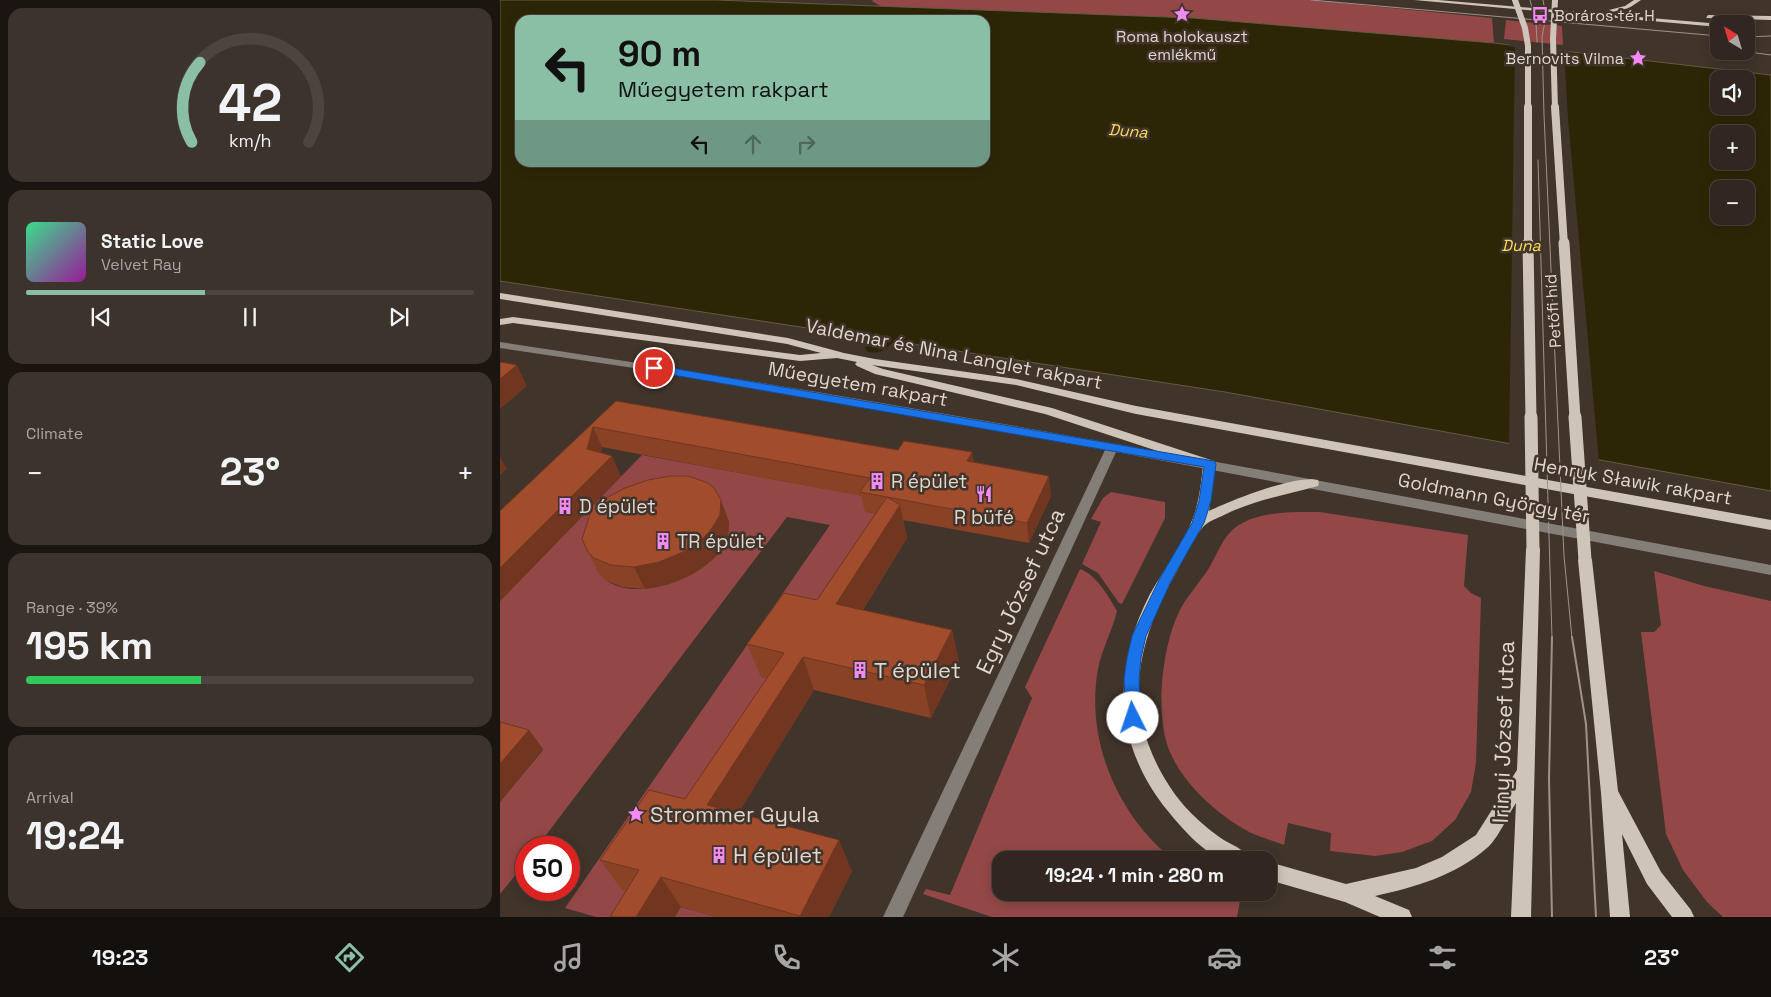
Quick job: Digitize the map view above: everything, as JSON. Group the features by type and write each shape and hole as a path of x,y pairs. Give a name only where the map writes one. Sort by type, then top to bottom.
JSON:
{"main road":[{"path":"1417,0 1712,18 1771,18"},
{"path":"1443,2 1456,0"},
{"path":"1466,0 1482,3 1518,1"},
{"path":"1502,0 1643,13 1710,24"},
{"name":"Petőfi híd","path":"1555,0 1553,38 1555,116 1585,560 1610,793"},
{"path":"1612,10 1627,7 1638,0 1643,13"},
{"name":"Petőfi híd","path":"1518,1 1528,46 1527,201 1533,549"},
{"name":"Valdemar és Nina Langlet rakpart","path":"500,296 762,336 793,342 843,356 1016,382 1136,410 1489,473"},
{"path":"500,322 513,320 800,358 843,356 879,372 1048,411 1210,464 1205,501 1198,523 1166,578 1139,636 1134,658 1131,706 1141,752 1157,785 1189,823 1227,851"},
{"name":"Henryk Sławik rakpart","path":"1489,473 1771,525"},
{"path":"1198,523 1259,494 1313,483"},
{"name":"Irinyi József utca","path":"1521,917 1533,549"},
{"path":"1346,892 1417,877 1450,863 1482,841 1525,774"},
{"path":"1610,793 1620,917"},
{"path":"1610,793 1629,825 1640,852 1654,878 1684,917"},
{"path":"1277,873 1346,892 1402,917"}],"street":[{"name":"Műegyetem rakpart","path":"500,345 654,368 1210,464"},
{"name":"Egry József utca","path":"893,917 1112,448"},
{"name":"Goldmann György tér","path":"1210,464 1771,570"}],"shaded area":[{"path":"873,0 1311,0 1492,18 1494,43 1193,18 882,7"},
{"path":"1506,20 1562,26 1563,45 1504,39"},
{"path":"642,455 875,498 901,519 660,901 716,917 596,917 565,908 570,901 580,901 580,886 830,525 787,517 545,836 515,836 515,876 500,894 500,802 543,750 500,738 500,601","holes":["726,515 728,536 717,555 698,571 674,582 648,588 624,588 605,579 594,561"]},
{"path":"1111,492 1165,502 1165,518 1122,604 1119,603 1098,573 1082,564 1101,522 1091,519 1103,498"},
{"path":"1320,512 1468,535 1464,586 1471,593 1481,598 1476,763 1471,792 1455,820 1432,841 1402,852 1375,856 1330,851 1331,833 1288,823 1284,845 1247,831 1210,805 1191,785 1170,752 1165,737 1161,700 1162,680 1174,623 1187,598 1209,568 1225,539 1233,529 1257,517 1278,513"},
{"path":"1080,569 1097,581 1117,611 1098,669 1095,696 1097,723 1102,749 1110,775 1122,799 1137,822 1164,851 992,851 992,901 1240,901 1237,917 992,917 923,894 926,889 950,895 1032,698 1025,687"},
{"path":"1654,571 1704,586 1771,601 1771,917 1723,917 1707,902 1683,870 1666,834 1641,632 1654,632 1661,625"}],"water":[{"name":"Duna","path":"500,0 716,0 1193,18 1494,43 1728,70 1710,70 1710,115 1755,115 1755,73 1771,75 1771,491 1225,392 500,281"}],"pier":[{"path":"1509,43 1571,49 1564,50 1568,118 1599,462 1509,446 1515,47 1508,46"}],"building":[{"path":"500,362 517,365 500,379"},
{"path":"616,401 898,450 904,441 972,452 967,461 1049,476 1027,523 860,492 870,478 593,427 587,449 612,456 500,568 500,511"},
{"name":"TR épület","path":"670,476 688,476 708,483 714,488 721,500 720,515 703,538 683,552 659,562 634,567 611,565 594,558 588,552 582,539 593,505 625,488 648,480"},
{"path":"887,497 900,505 836,604 952,630 924,685 803,657 707,805 839,840 800,916 661,877 636,917 610,917 639,870 600,860 649,790 685,799 784,653 747,644 784,593 817,600"},
{"path":"500,722 529,730 500,764"}],"waterway":[{"path":"875,348 905,316"}],"tram line":[{"path":"1311,0 1535,20"},
{"path":"1530,0 1535,20"},
{"path":"1543,0 1545,21"},
{"path":"1535,20 1545,21"},
{"path":"1535,20 1537,42"},
{"path":"1545,21 1710,35"},
{"path":"1545,21 1542,37 1544,115 1564,556 1572,638"},
{"path":"1755,37 1771,36"},
{"path":"1755,53 1771,55"},
{"path":"1538,160 1552,638"},
{"path":"1572,637 1586,724 1596,917"},
{"path":"1552,638 1549,779 1552,917"}],"place":[{"name":"Roma holokauszt emlékmű","path":"1182,14"},
{"name":"Boráros tér H","path":"1540,15"},
{"name":"Bernovits Vilma","path":"1638,58"},
{"name":"R épület","path":"877,481"},
{"name":"R büfé","path":"984,494"},
{"name":"D épület","path":"565,506"},
{"name":"TR épület","path":"663,541"},
{"name":"T épület","path":"860,670"},
{"name":"Strommer Gyula","path":"636,814"},
{"name":"H épület","path":"719,855"}],"route":[{"path":"654,368 1210,464 1205,501 1198,523 1166,578 1139,636 1132,679 1131,706 1133,718"}]}
